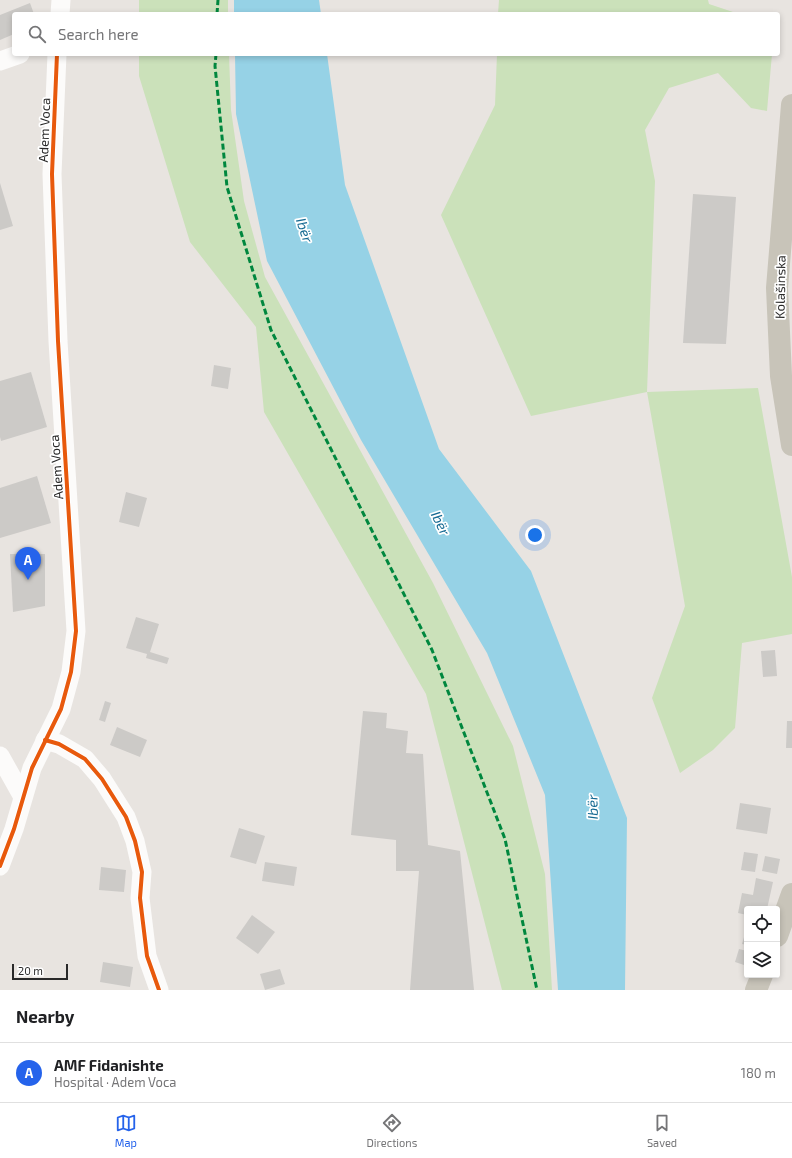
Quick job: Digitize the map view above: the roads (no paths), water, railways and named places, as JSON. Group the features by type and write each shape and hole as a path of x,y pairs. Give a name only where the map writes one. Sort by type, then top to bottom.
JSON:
{"main road":[{"name":"Kolašinska","path":"792,105 777,288 781,376 792,445"},
{"path":"780,929 790,907"},
{"path":"756,990 761,978"}],"street":[{"path":"60,12 61,0"},
{"path":"0,61 14,56"},
{"name":"Adem Voca","path":"0,866 14,829 32,768 61,709 71,672 76,631 58,341 53,182 58,56"},
{"path":"45,740 59,744 85,759 102,779 126,817 135,841 142,872 140,898 147,956 158,990"},
{"path":"0,756 23,797"}],"water":[{"path":"234,0 319,0 321,12 234,12"},
{"name":"Ibër","path":"235,56 327,56 345,185 439,449 531,571 627,818 625,990 558,990 545,795 487,653 361,440 267,261 236,114"}],"place":[{"name":"AMF Fidanishte","path":"28,580"}]}
